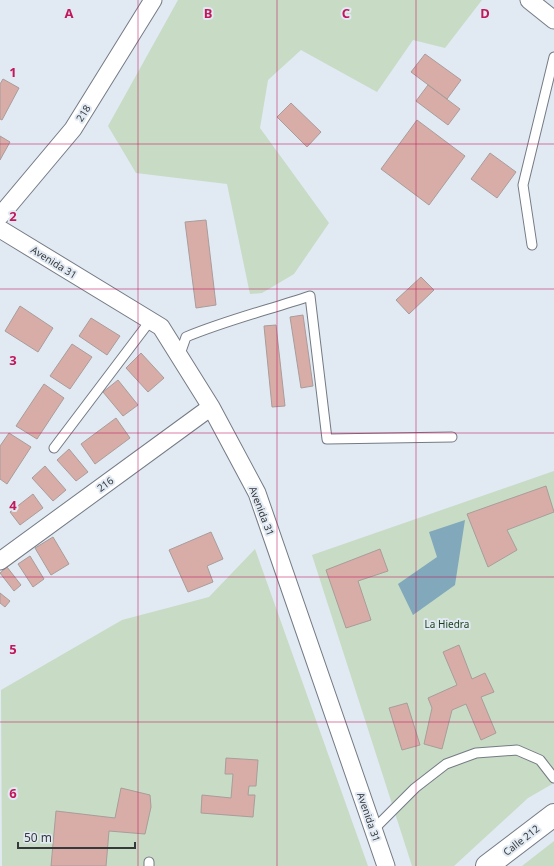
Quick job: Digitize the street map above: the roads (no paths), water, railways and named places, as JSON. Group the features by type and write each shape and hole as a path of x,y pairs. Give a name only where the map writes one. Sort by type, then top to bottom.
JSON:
{"street":[{"name":"218","path":"0,216 73,129 153,0"},
{"path":"529,0 554,20"},
{"name":"Avenida 31","path":"0,229 161,327 211,407 257,493 386,866"},
{"name":"216","path":"0,561 211,407"},
{"name":"Calle 212","path":"487,866 554,815"}],"lane":[{"path":"532,245 522,185 554,57"},
{"path":"179,357 186,337 225,321 310,296 327,439 452,437"},
{"path":"54,448 150,321"},
{"path":"374,829 415,788 446,764 476,753 517,750 540,760 554,778"}],"water":[{"path":"465,520 455,585 413,615 398,584 437,557 429,532"}],"park label":[{"name":"La Hiedra","path":"447,624"}]}
